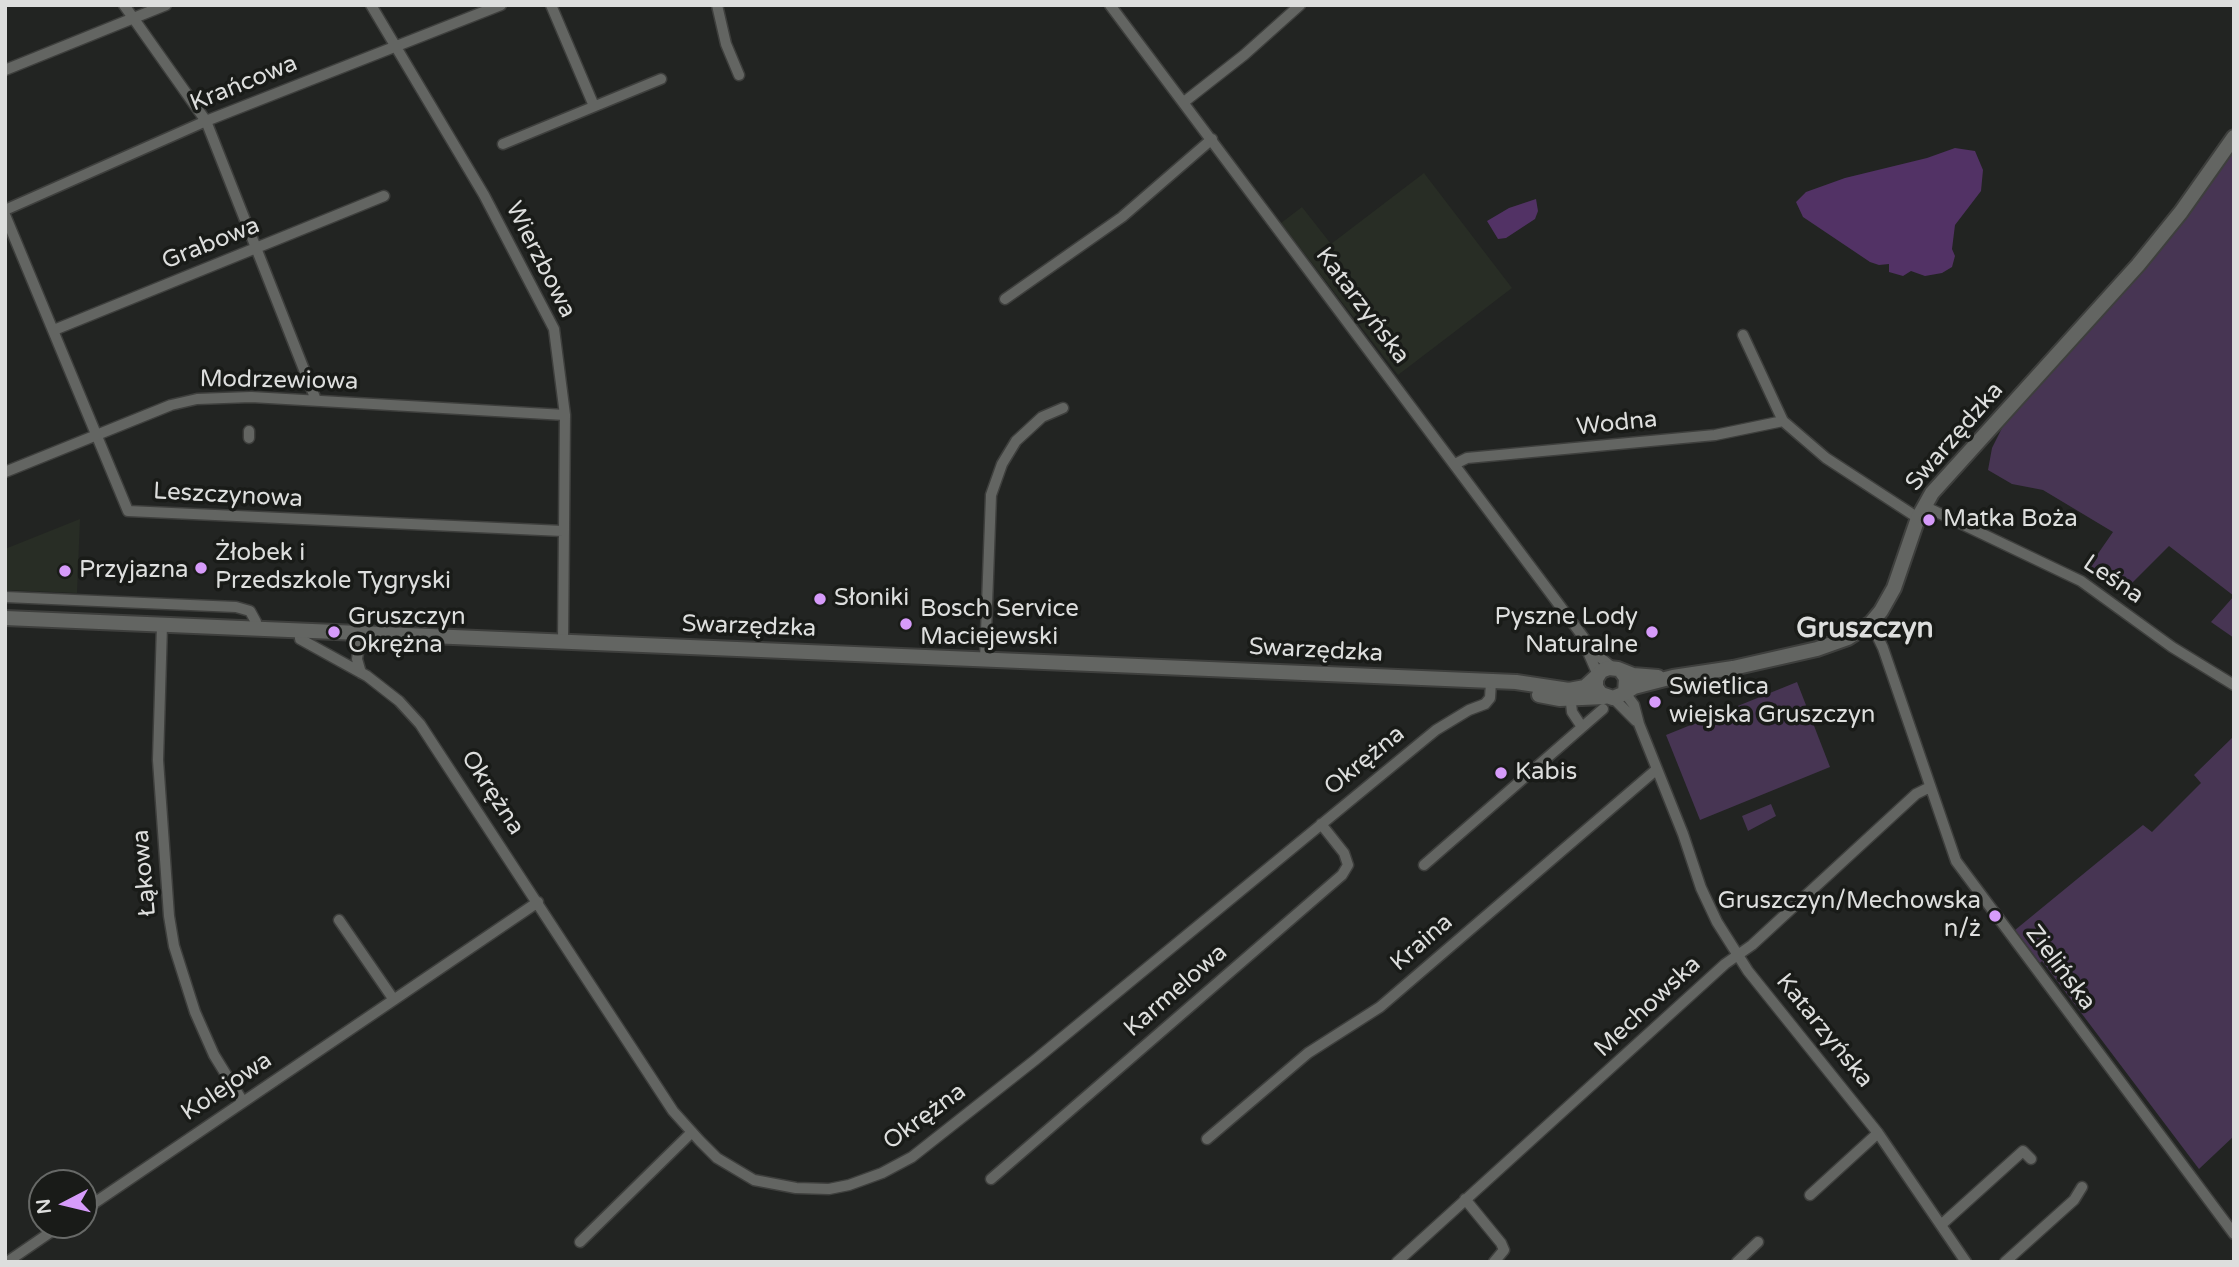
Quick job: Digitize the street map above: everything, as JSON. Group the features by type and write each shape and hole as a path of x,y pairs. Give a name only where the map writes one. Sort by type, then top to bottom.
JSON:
{"street":[{"path":"124,5 206,121 316,400"},
{"path":"5,70 166,5"},
{"name":"Wierzbowa","path":"371,5 484,195 554,329 565,415 563,642"},
{"name":"Krańcowa","path":"5,210 206,121 501,5"},
{"path":"551,5 594,106"},
{"path":"717,5 726,44 739,75"},
{"name":"Katarzyńska","path":"1110,5 1596,654 1617,669"},
{"path":"1184,102 1244,55 1295,7"},
{"path":"503,144 661,79"},
{"name":"Swarzędzka","path":"5,618 1516,682 1570,695 1611,699 1634,687 1673,677 1733,668 1817,649 1848,638 1871,623 1887,601 1901,572 1921,512 1940,483 2138,265 2181,212 2234,137"},
{"path":"1005,299 1122,217 1212,139"},
{"name":"Grabowa","path":"54,330 384,196"},
{"name":"Leszczynowa","path":"5,215 128,511 563,531"},
{"path":"1743,335 1783,421"},
{"name":"Modrzewiowa","path":"5,472 171,405 197,399 251,397 565,415"},
{"path":"985,660 991,495 1002,464 1016,441 1042,418 1063,408"},
{"name":"Leśna","path":"1783,421 1826,458 1921,512 2081,581 2167,644 2234,685"},
{"name":"Wodna","path":"1455,464 1467,458 1716,435 1783,421"},
{"path":"5,597 236,607 250,611 256,622 256,629"},
{"path":"210,627 211,606"},
{"name":"Zielińska","path":"1871,623 1883,648 1951,849 1963,872 2234,1234"},
{"name":"Łąkowa","path":"162,625 158,760 169,916 174,946 195,1012 214,1055 243,1102"},
{"name":"Okrężna","path":"300,631 300,639 361,673 392,695 421,724 673,1111 717,1158 754,1180 796,1188 849,1185 883,1173 912,1157 1436,730 1469,710 1485,704 1490,698 1491,682"},
{"name":"Katarzyńska","path":"1581,632 1598,675"},
{"path":"361,634 357,659 361,673"},
{"path":"1424,865 1582,727 1611,699 1626,678 1617,669 1605,669 1585,687 1570,695 1572,712 1582,727"},
{"name":"Swarzędzka","path":"1617,669 1633,675 1673,677"},
{"path":"1598,675 1596,687 1611,699"},
{"name":"Katarzyńska","path":"1611,699 1639,724 1708,905 1737,955 1878,1133 1966,1262"},
{"name":"Kraina","path":"1207,1139 1298,1061 1389,1000 1657,769"},
{"name":"Mechowska","path":"1397,1262 1725,964 1752,945 1916,794 1930,787"},
{"name":"Karmelowa","path":"991,1179 1342,875 1348,865 1344,853 1321,824"},
{"name":"Kolejowa","path":"98,1200 538,902"},
{"path":"339,920 394,1000"},
{"path":"580,1242 692,1132"},
{"path":"1810,1195 1878,1133"},
{"path":"1941,1225 2023,1151 2031,1159"},
{"path":"2005,1262 2074,1200 2082,1187"},
{"path":"1465,1199 1501,1243 1504,1250 1494,1262"},
{"path":"9,1258 39,1239"},
{"path":"1737,1262 1758,1242"}],"shaded area":[{"path":"2234,147 2234,596 2169,546 2123,592 2088,568 2113,532 2043,490 2012,484 1988,470 1992,448 2006,420"},
{"path":"1955,148 1975,151 1983,170 1981,191 1955,225 1952,249 1955,256 1952,267 1942,273 1925,276 1911,271 1903,276 1889,272 1889,264 1870,262 1803,217 1796,202 1806,192 1845,178 1927,158"},
{"path":"1424,173 1512,288 1398,375 1281,223 1302,207 1331,244"},
{"path":"1536,199 1538,211 1535,219 1506,238 1498,239 1487,221 1509,208"},
{"path":"80,519 77,593 5,590 5,549"},
{"path":"2234,596 2234,638 2211,622"},
{"path":"1797,682 1830,767 1700,820 1666,735"},
{"path":"2234,736 2234,1136 2199,1169 2042,961 2040,963 2015,930 2143,825 2152,832 2201,783 2194,775"},
{"path":"1771,804 1776,816 1748,831 1742,816"}],"place":[{"name":"Matka Boża","path":"1929,520"},
{"name":"Żłobek i Przedszkole Tygryski","path":"201,568"},
{"name":"Przyjazna","path":"65,571"},
{"name":"Słoniki","path":"820,599"},
{"name":"Bosch Service Maciejewski","path":"906,624"},
{"name":"Gruszczyn Okrężna","path":"334,632"},
{"name":"Pyszne Lody Naturalne","path":"1652,632"},
{"name":"Swietlica wiejska Gruszczyn","path":"1655,702"},
{"name":"Kabis","path":"1501,773"},
{"name":"Gruszczyn/Mechowska n/ż","path":"1995,916"}],"district":[{"name":"Gruszczyn","path":"1865,630"}]}
